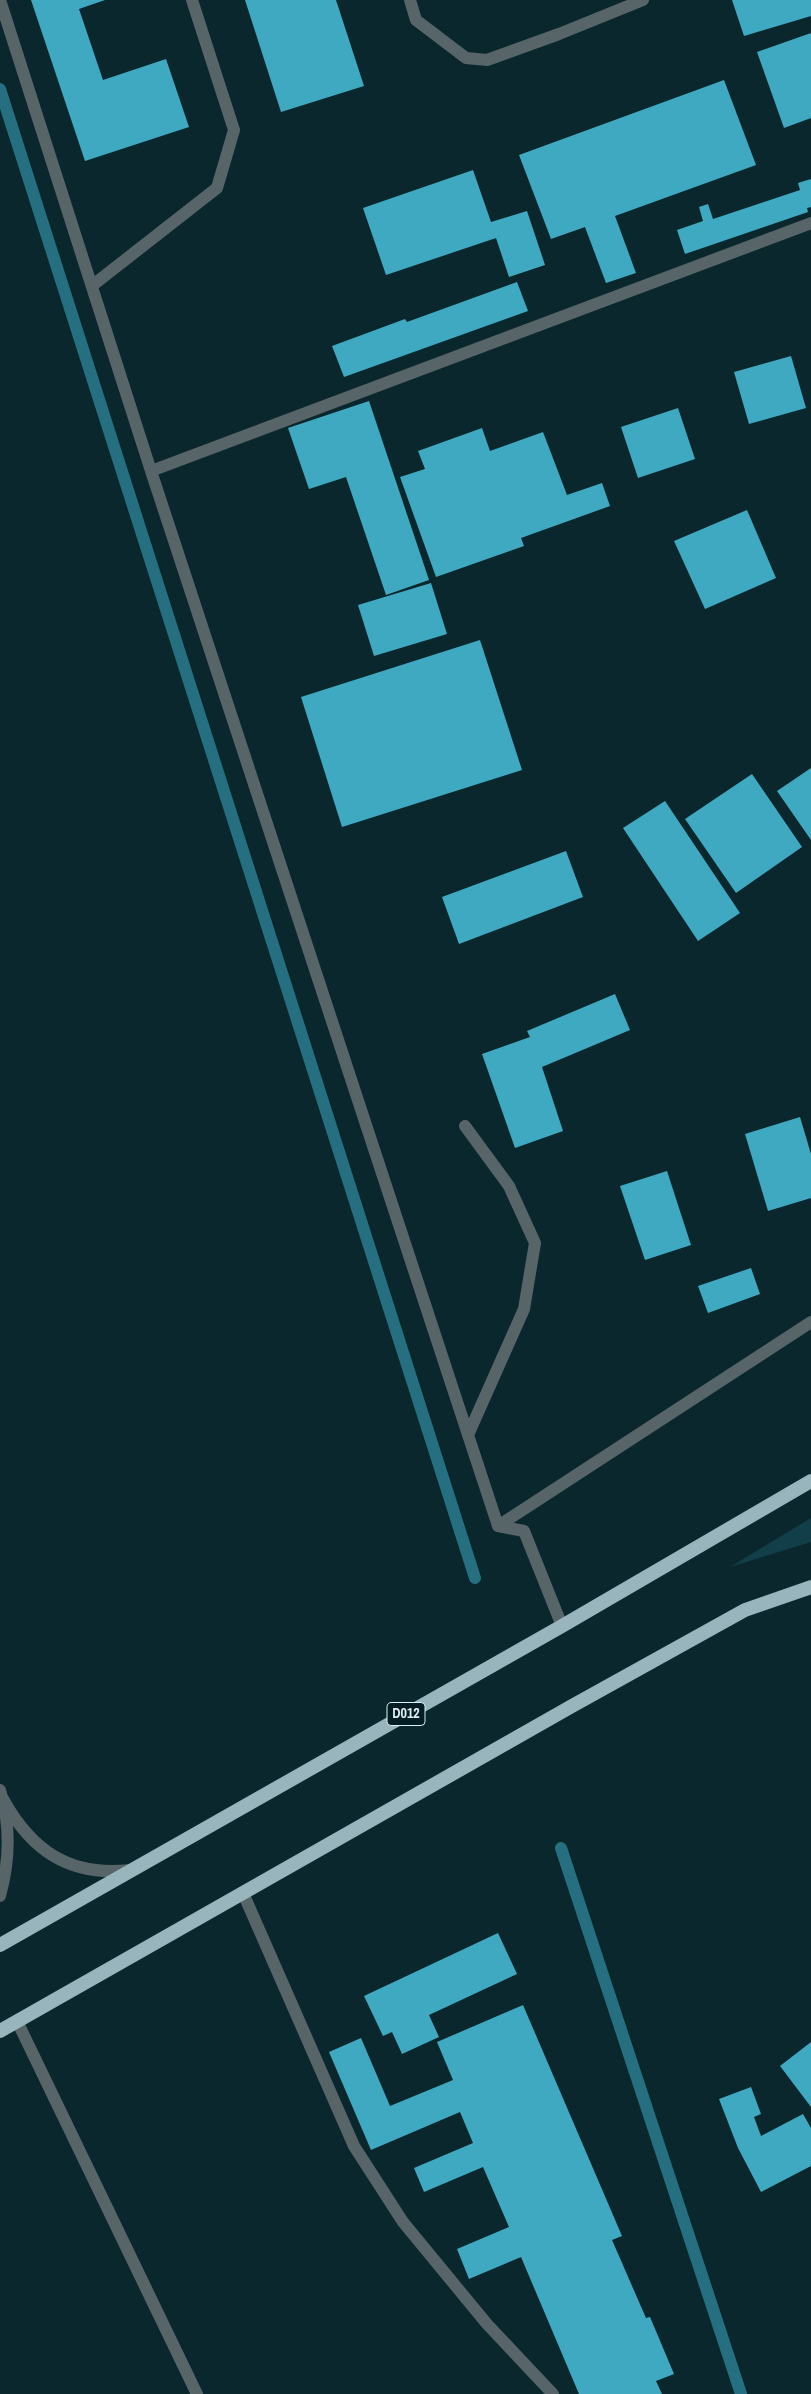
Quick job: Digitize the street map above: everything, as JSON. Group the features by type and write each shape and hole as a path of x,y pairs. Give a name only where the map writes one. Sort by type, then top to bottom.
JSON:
{"highway":[{"name":"D012","path":"0,1945 562,1626 811,1481"},
{"path":"0,2031 745,1610 811,1587"}],"street":[{"path":"0,0 93,285 151,471 498,1526"},
{"path":"93,285 216,188 234,130 192,0"},
{"path":"410,0 416,20 466,58 487,60 559,34 642,0"},
{"path":"151,471 811,223"},
{"path":"465,1126 510,1186 535,1243 524,1309 468,1435"},
{"path":"498,1526 811,1322"},
{"path":"498,1526 524,1531 562,1626"},
{"path":"1,1794 15,1821 30,1839 47,1852 65,1862 81,1867 115,1872 132,1870"},
{"path":"0,1896 8,1861 9,1831 1,1794"},
{"path":"243,1893 354,2146 403,2222 487,2324 553,2394"},
{"path":"16,2021 197,2394"}],"shaded area":[{"path":"811,1518 811,1542 730,1567"}],"building":[{"path":"31,0 105,0 79,9 103,80 166,59 189,127 85,161"},
{"path":"245,0 336,0 364,86 281,112"},
{"path":"732,0 811,0 811,16 744,36"},
{"path":"811,33 811,118 784,128 757,52"},
{"path":"724,80 756,165 615,216 636,273 606,283 585,227 551,239 519,155"},
{"path":"473,170 491,222 527,211 545,265 509,277 496,238 386,275 363,208"},
{"path":"811,179 811,207 807,208 808,212 685,254 677,230 703,221 699,207 708,204 713,219 800,190 798,183"},
{"path":"517,282 528,311 344,377 332,346 405,319 407,322"},
{"path":"791,356 806,408 749,424 734,372"},
{"path":"369,401 429,580 386,595 346,477 309,489 288,428"},
{"path":"678,408 695,459 638,478 621,427"},
{"path":"482,428 490,451 543,432 567,495 602,483 610,506 521,538 524,546 436,577 400,477 425,469 418,451"},
{"path":"747,510 776,578 705,609 674,541"},
{"path":"431,583 447,634 374,656 358,605"},
{"path":"480,640 522,770 342,827 301,697"},
{"path":"811,768 811,840 777,791"},
{"path":"752,774 802,847 736,893 685,819"},
{"path":"665,801 740,913 698,941 623,828"},
{"path":"566,851 583,897 459,944 442,897"},
{"path":"615,994 630,1030 542,1067 563,1131 515,1148 482,1054 530,1037 527,1031"},
{"path":"800,1117 811,1154 811,1198 768,1211 745,1134"},
{"path":"667,1171 691,1245 645,1260 620,1186"},
{"path":"751,1268 760,1294 708,1313 698,1286"},
{"path":"498,1933 517,1974 429,2015 439,2037 402,2054 392,2032 383,2036 364,1996"},
{"path":"523,2005 622,2236 612,2240 646,2318 650,2317 674,2374 656,2381 662,2394 579,2394 521,2257 469,2279 457,2249 509,2227 483,2167 424,2192 414,2168 473,2143 460,2112 371,2150 329,2052 361,2038 390,2106 453,2080 437,2042"},
{"path":"811,2042 811,2107 780,2066"},
{"path":"751,2087 761,2114 754,2117 761,2136 803,2114 811,2128 811,2166 761,2192 738,2148 719,2099"}],"waterway":[{"path":"0,89 475,1578"},
{"path":"561,1848 741,2394"}]}
